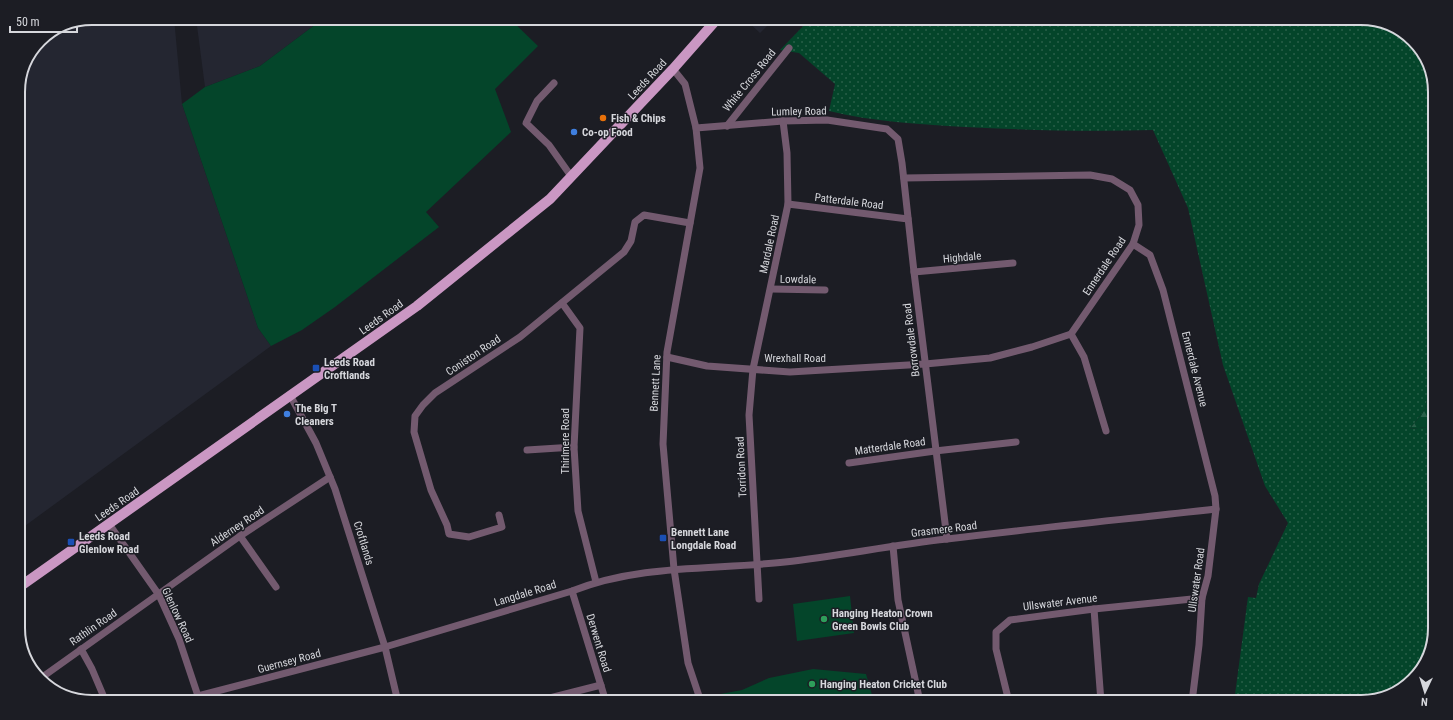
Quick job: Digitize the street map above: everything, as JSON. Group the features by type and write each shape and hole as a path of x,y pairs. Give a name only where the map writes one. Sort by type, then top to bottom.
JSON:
{"main road":[{"name":"Leeds Road","path":"25,583 291,397 417,306 550,199 673,69 712,25"}],"street":[{"name":"White Cross Road","path":"726,126 789,48"},
{"name":"Bennett Lane","path":"673,69 685,84 696,128 700,168 667,357 663,444 674,569 688,663 698,695"},
{"path":"554,83 537,101 526,123 549,146 571,176"},
{"name":"Lumley Road","path":"696,128 783,121 827,120 887,129 898,139"},
{"name":"Mardale Road","path":"753,369 788,204 787,154 783,121"},
{"name":"Borrowdale Road","path":"898,139 904,178 946,539"},
{"name":"Ennerdale Road","path":"904,178 1090,175 1112,179 1130,190 1138,205 1139,225 1133,244 1071,334"},
{"name":"Patterdale Road","path":"788,204 908,219"},
{"name":"Coniston Road","path":"499,515 502,527 469,537 449,534 447,525 431,490 414,432 415,416 436,393 520,337 624,252 631,241 635,222 644,215 690,224"},
{"name":"Ennerdale Avenue","path":"1133,244 1150,256 1163,290 1215,496 1216,510"},
{"name":"Highdale","path":"914,272 1013,263"},
{"name":"Lowdale","path":"771,289 825,290"},
{"name":"Thirlmere Road","path":"562,303 580,328 574,447 578,511 596,582"},
{"path":"925,364 990,358 1032,347 1071,334 1084,357 1106,431"},
{"name":"Wrexhall Road","path":"667,357 707,366 790,372 925,364"},
{"name":"Torridon Road","path":"753,369 749,415 759,599"},
{"name":"Croftlands","path":"291,397 316,443 330,477 385,647 396,695"},
{"name":"Matterdale Road","path":"849,463 1016,442"},
{"path":"527,450 574,447"},
{"name":"Alderney Road","path":"159,595 240,536 330,477"},
{"name":"Grasmere Road","path":"674,569 757,565 946,539 1216,510"},
{"name":"Ullswater Road","path":"1193,695 1199,645 1202,598 1208,576 1216,510"},
{"name":"Glenlow Road","path":"109,524 159,595 179,639 198,695"},
{"path":"240,536 276,587"},
{"path":"893,546 898,600 918,695"},
{"name":"Langdale Road","path":"385,647 572,591 596,582 633,573 674,569"},
{"name":"Derwent Road","path":"572,591 604,695"},
{"name":"Rathlin Road","path":"45,675 159,595"},
{"name":"Ullswater Avenue","path":"1007,695 996,648 996,632 1010,620 1094,609 1202,598"},
{"path":"1094,609 1100,695"},
{"name":"Guernsey Road","path":"213,695 385,647"},
{"path":"82,649 103,695"},
{"path":"563,695 601,686"}],"shaded area":[{"path":"175,25 182,104 258,328 271,346 25,526 25,88 30,66 36,55 55,36 66,30 79,26"},
{"path":"197,25 315,25 260,66 205,87"},
{"path":"751,25 768,25 760,33"}],"green space":[{"path":"315,25 516,25 538,46 495,89 511,132 426,212 439,227 335,307 302,330 271,346 258,328 182,104 205,87 260,66"},
{"path":"804,25 1361,25 1378,27 1391,32 1398,36 1411,48 1421,62 1427,79 1428,88 1428,395 1425,409 1410,429 1428,426 1428,628 1427,641 1421,658 1411,672 1405,672 1405,678 1391,688 1378,693 1361,695 1235,695 1248,597 1256,598 1259,584 1288,523 1265,486 1223,365 1188,208 1153,130 1106,131 965,127 913,124 846,115 829,111 835,84 799,53 780,50"},
{"path":"1428,395 1428,426 1410,429 1425,409"},
{"name":"Hanging Heaton Crown Green Bowls Club","path":"850,596 854,633 797,641 793,604"},
{"name":"Hanging Heaton Cricket Club","path":"813,669 866,674 872,695 715,695 742,690 769,678"}],"place":[{"name":"Fish & Chips","path":"603,118"},
{"name":"Co-op Food","path":"574,132"},
{"name":"Leeds Road Croftlands","path":"316,368"},
{"name":"The Big T Cleaners","path":"287,414"},
{"name":"Bennett Lane Longdale Road","path":"663,538"},
{"name":"Leeds Road Glenlow Road","path":"71,542"},
{"name":"Hanging Heaton Crown Green Bowls Club","path":"824,619"},
{"name":"Hanging Heaton Cricket Club","path":"812,684"}]}
